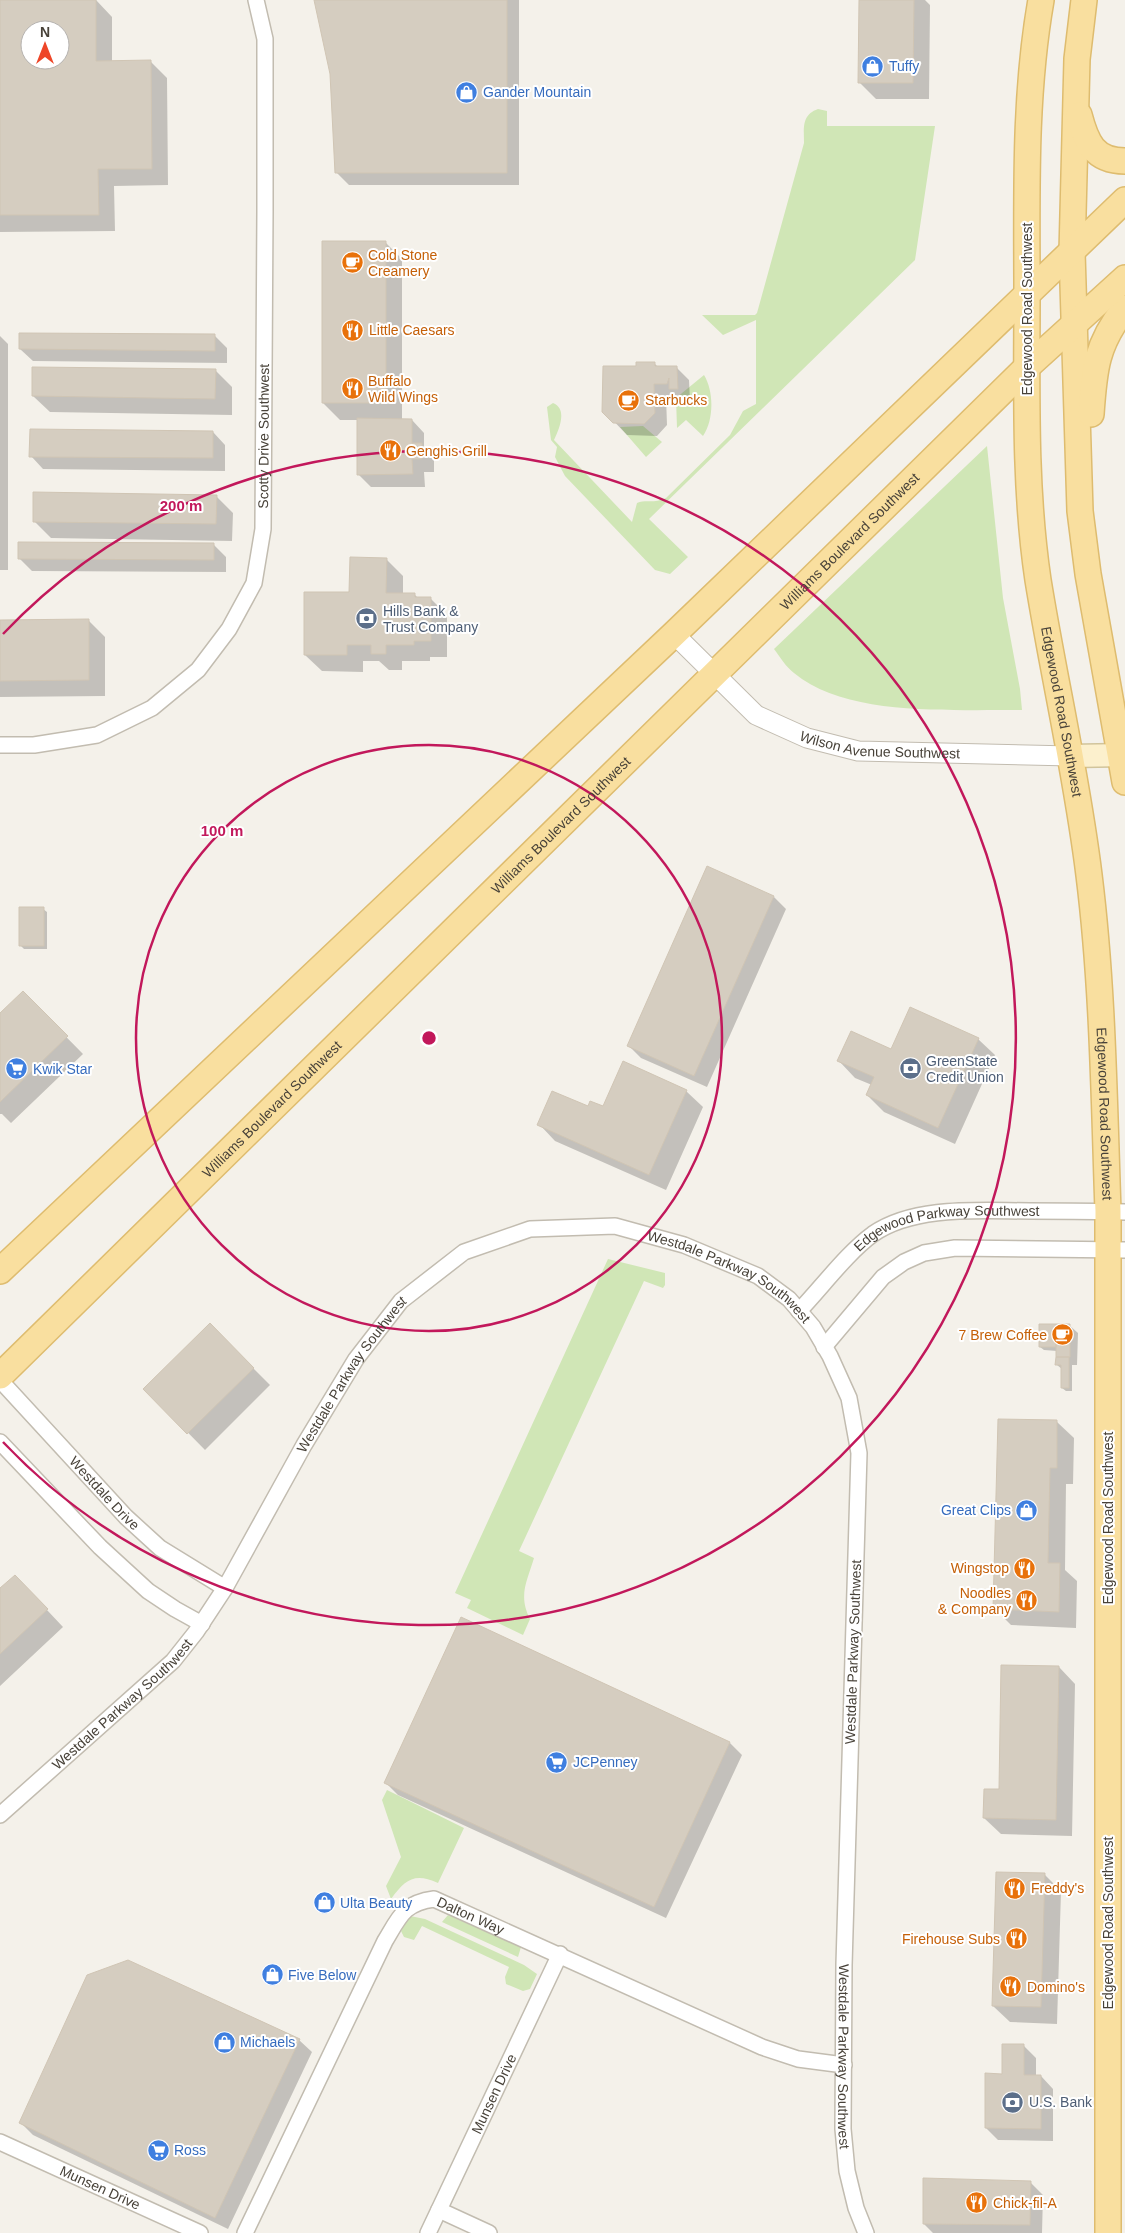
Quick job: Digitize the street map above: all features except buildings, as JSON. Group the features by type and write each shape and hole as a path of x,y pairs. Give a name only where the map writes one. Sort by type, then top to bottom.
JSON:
{"main road":[{"name":"Edgewood Road Southwest","path":"1041,0 1032,74 1027,162 1026,367 1030,513 1038,579 1071,756 1089,876 1116,1211 1108,2233"},
{"path":"1084,0 1077,59 1072,252 1080,511 1090,583 1123,755 1125,782"},
{"path":"1076,103 1085,137 1095,152 1114,161 1125,161"},
{"path":"0,1271 674,634 1125,200"},
{"name":"Williams Boulevard Southwest","path":"0,1378 1026,367 1125,278"},
{"path":"1080,511 1090,428 1093,379 1102,342 1125,308"},
{"name":"Wilson Avenue Southwest","path":"1071,756 1123,755"}],"street":[{"name":"Scotty Drive Southwest","path":"0,745 34,745 97,735 152,708 198,670 229,629 254,583 263,529 266,39 256,0"},
{"name":"Wilson Avenue Southwest","path":"674,634 713,675 756,715 807,738 858,751 1071,756"},
{"name":"Edgewood Parkway Southwest","path":"799,1311 859,1248 873,1235 890,1224 923,1215 968,1211 1116,1211"},
{"name":"Westdale Parkway Southwest","path":"0,1814 172,1661 202,1624 225,1588 304,1445 363,1348 401,1301 464,1252 530,1229 615,1226 684,1245 758,1276 789,1299 813,1326 849,1398 859,1453 844,1965 843,2129 847,2171 856,2208 866,2233"},
{"name":"Edgewood Parkway Southwest","path":"824,1347 883,1277 904,1262 924,1254 954,1248 1116,1250"},
{"name":"Westdale Drive","path":"0,1378 126,1517 160,1548 225,1588"},
{"path":"0,1442 100,1547 148,1591 202,1624"},
{"name":"Dalton Way","path":"245,2233 385,1941 406,1910 416,1902 434,1899 560,1954 762,2047 798,2059 844,2066"},
{"name":"Munsen Drive","path":"428,2233 560,1954"},
{"name":"Munsen Drive","path":"0,2142 200,2233"},
{"path":"439,2210 489,2233"}],"green space":[{"path":"818,109 827,111 827,126 935,126 915,260 649,519 688,557 670,574 655,570 565,476 555,457 557,447 551,440 547,407 553,403 558,406 561,414 560,425 554,440 632,522 637,503 658,501 666,498 730,435 743,411 756,404 756,320 723,335 702,315 755,315 757,313 804,143 806,119"},
{"path":"704,375 710,389 711,414 703,436 686,420 677,428 676,398"},
{"path":"643,426 662,442 646,457 620,427"},
{"path":"987,446 1003,598 1020,689 1022,710 934,710 872,704 843,698 817,687 791,671 774,649"},
{"path":"608,1259 665,1273 665,1285 663,1288 644,1281 519,1551 534,1558 524,1595 526,1610 530,1619 523,1635 467,1608 471,1600 455,1593"},
{"path":"387,1790 464,1828 438,1883 416,1878 401,1887 391,1899 386,1886 401,1857 382,1800"},
{"path":"448,1915 521,1947 518,1957 442,1922"},
{"path":"410,1916 425,1919 524,1965 537,1974 530,1989 523,1991 506,1984 505,1977 509,1967 422,1926 414,1940 404,1937 401,1931"}],"place":[{"name":"Tuffy","path":"873,66"},
{"name":"Gander Mountain","path":"467,92"},
{"name":"Cold Stone Creamery","path":"352,263"},
{"name":"Little Caesars","path":"353,330"},
{"name":"Buffalo Wild Wings","path":"352,389"},
{"name":"Starbucks","path":"629,400"},
{"name":"Genghis Grill","path":"390,451"},
{"name":"Hills Bank & Trust Company","path":"367,619"},
{"name":"Kwik Star","path":"17,1069"},
{"name":"GreenState Credit Union","path":"910,1069"},
{"name":"7 Brew Coffee","path":"1063,1335"},
{"name":"Great Clips","path":"1027,1510"},
{"name":"Wingstop","path":"1025,1568"},
{"name":"Noodles & Company","path":"1027,1601"},
{"name":"JCPenney","path":"557,1762"},
{"name":"Freddy's","path":"1015,1888"},
{"name":"Ulta Beauty","path":"324,1903"},
{"name":"Firehouse Subs","path":"1016,1939"},
{"name":"Five Below","path":"272,1975"},
{"name":"Domino's","path":"1011,1987"},
{"name":"Michaels","path":"224,2042"},
{"name":"U.S. Bank","path":"1013,2102"},
{"name":"Ross","path":"158,2150"},
{"name":"Chick-fil-A","path":"977,2203"}]}
